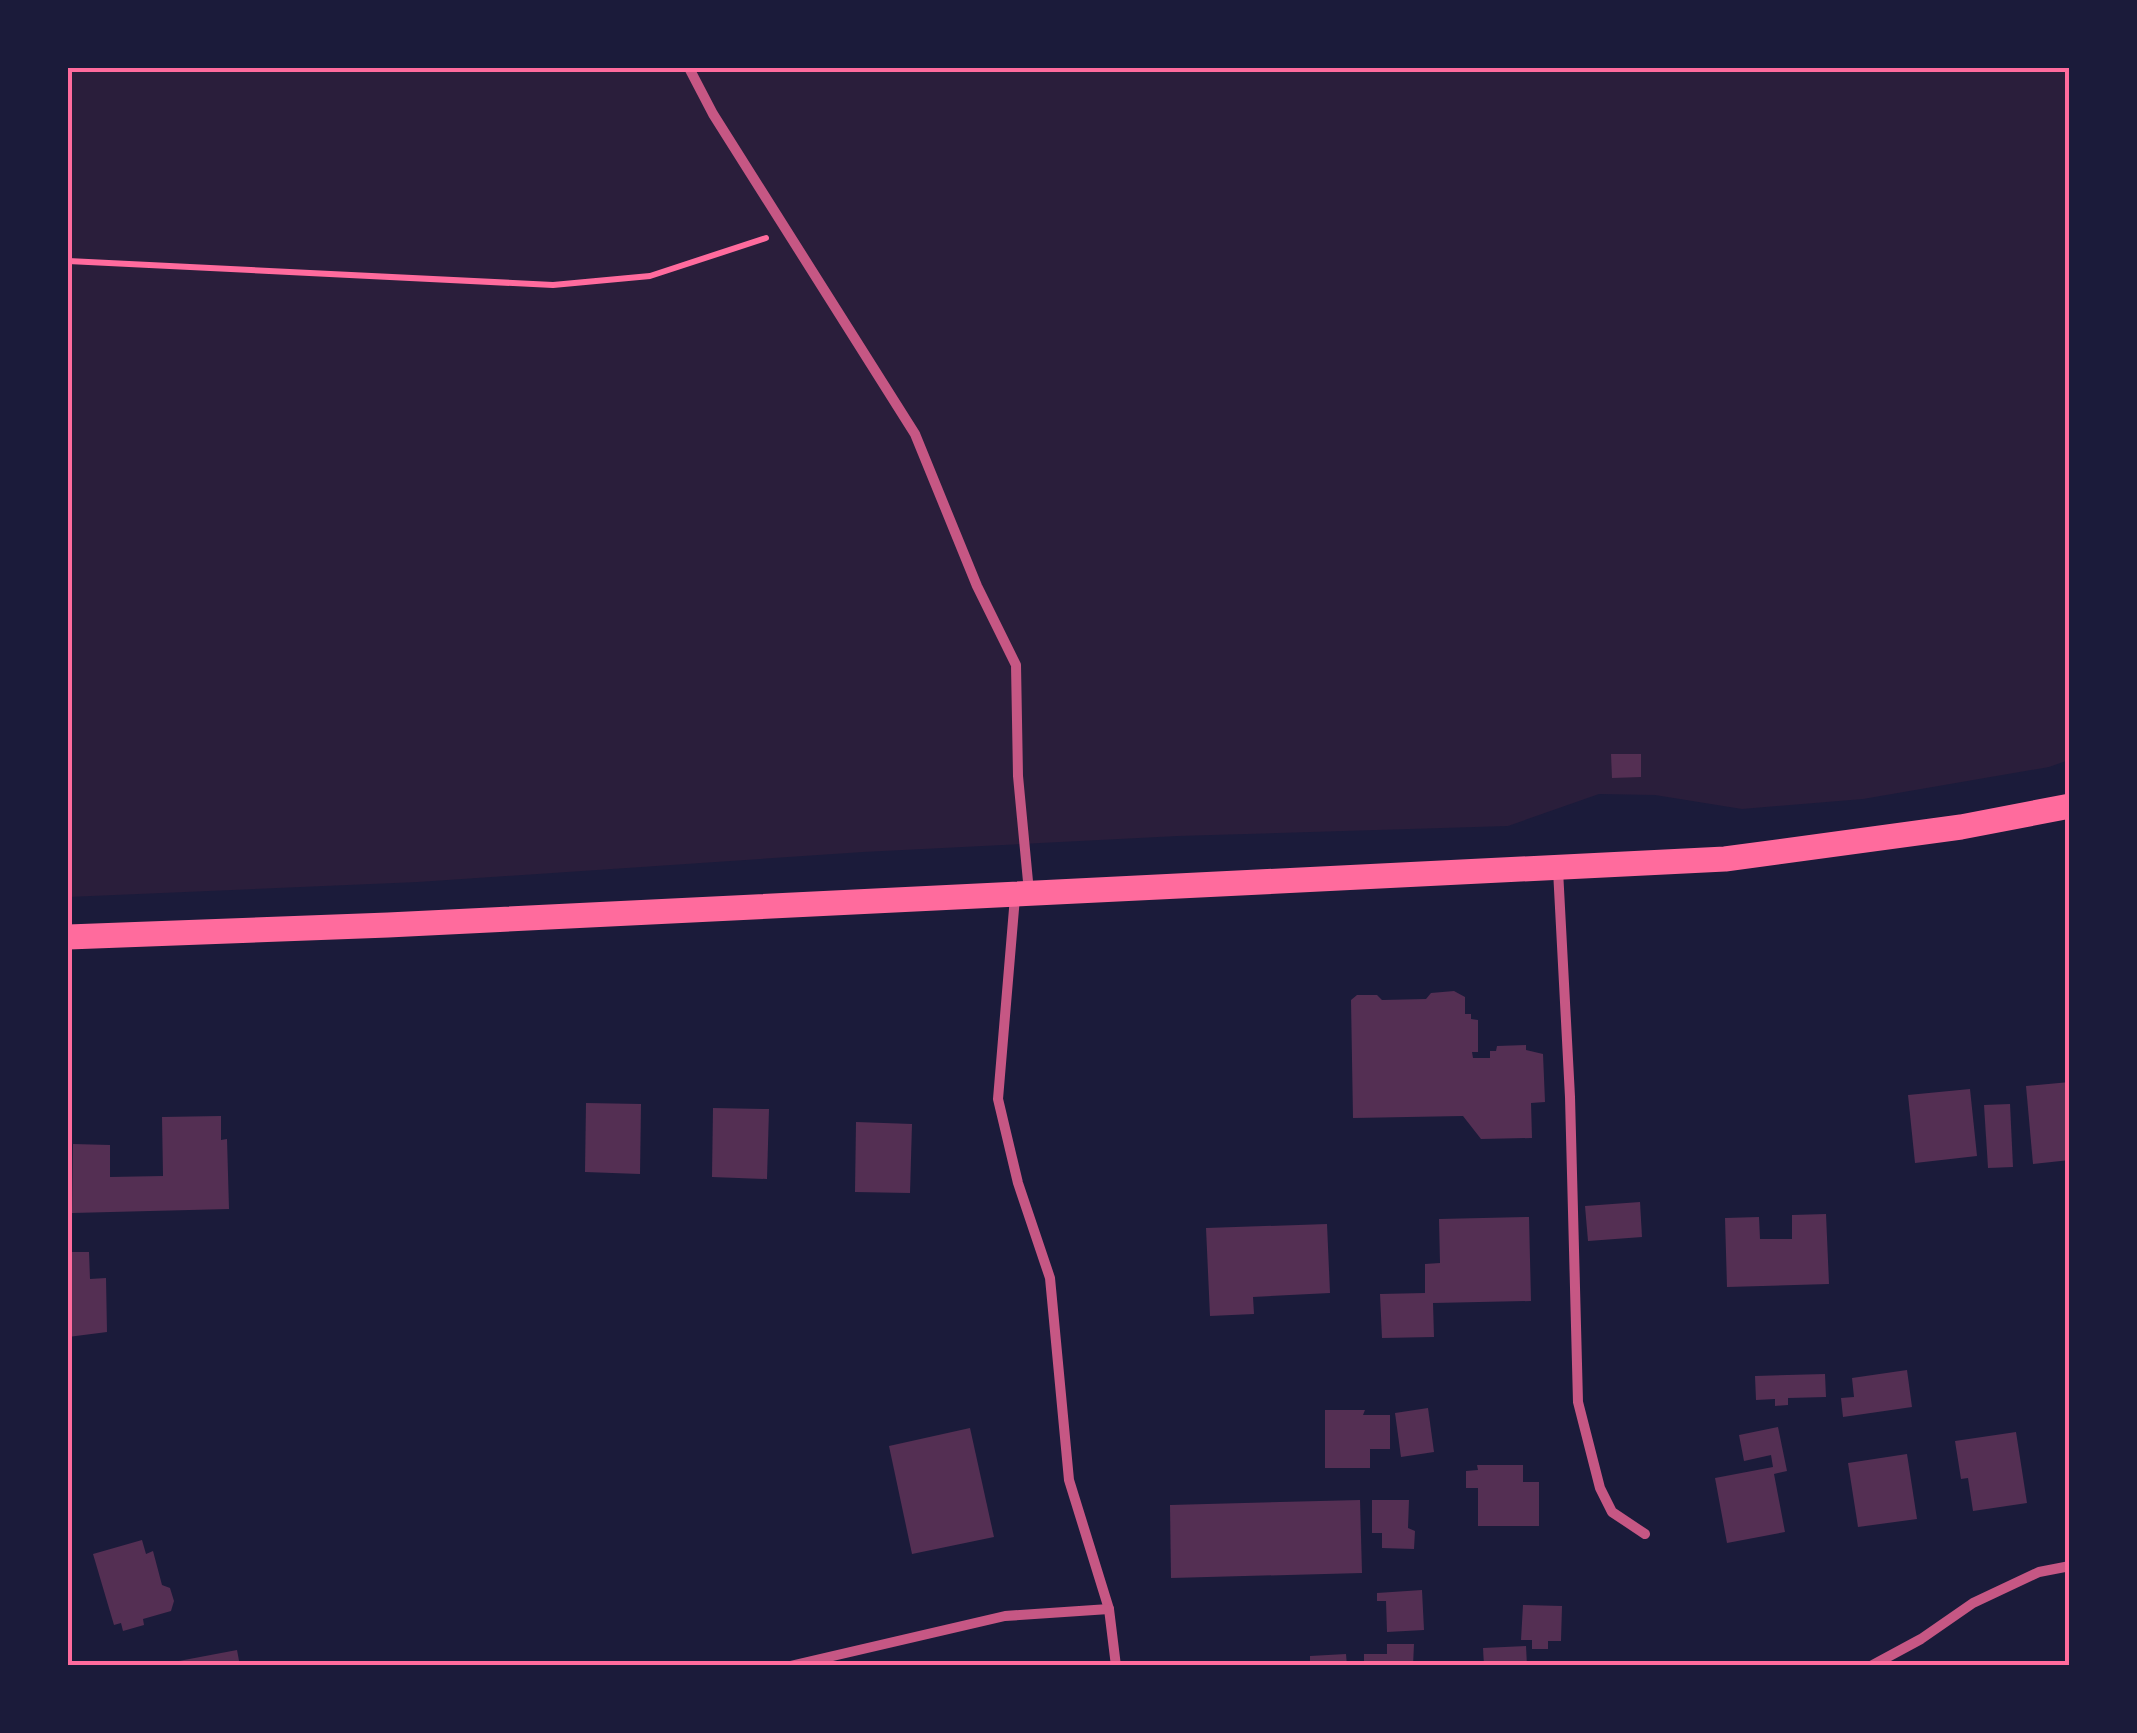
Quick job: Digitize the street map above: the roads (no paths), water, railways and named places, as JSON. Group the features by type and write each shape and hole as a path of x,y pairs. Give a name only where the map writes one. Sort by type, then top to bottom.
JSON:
{"main road":[{"path":"68,936 388,925 1726,859 1961,827 2070,806"}],"street":[{"path":"689,68 713,114 915,434 977,586 1016,665 1022,893 998,1099 1018,1182 1050,1278 1068,1480 1108,1610 1116,1666"},
{"path":"1558,868 1570,1097 1578,1402 1606,1500 1612,1512 1644,1534"},
{"path":"1871,1666 1921,1639 1973,1603 2038,1572 2070,1566"},
{"path":"790,1666 1005,1616 1108,1610"}]}
